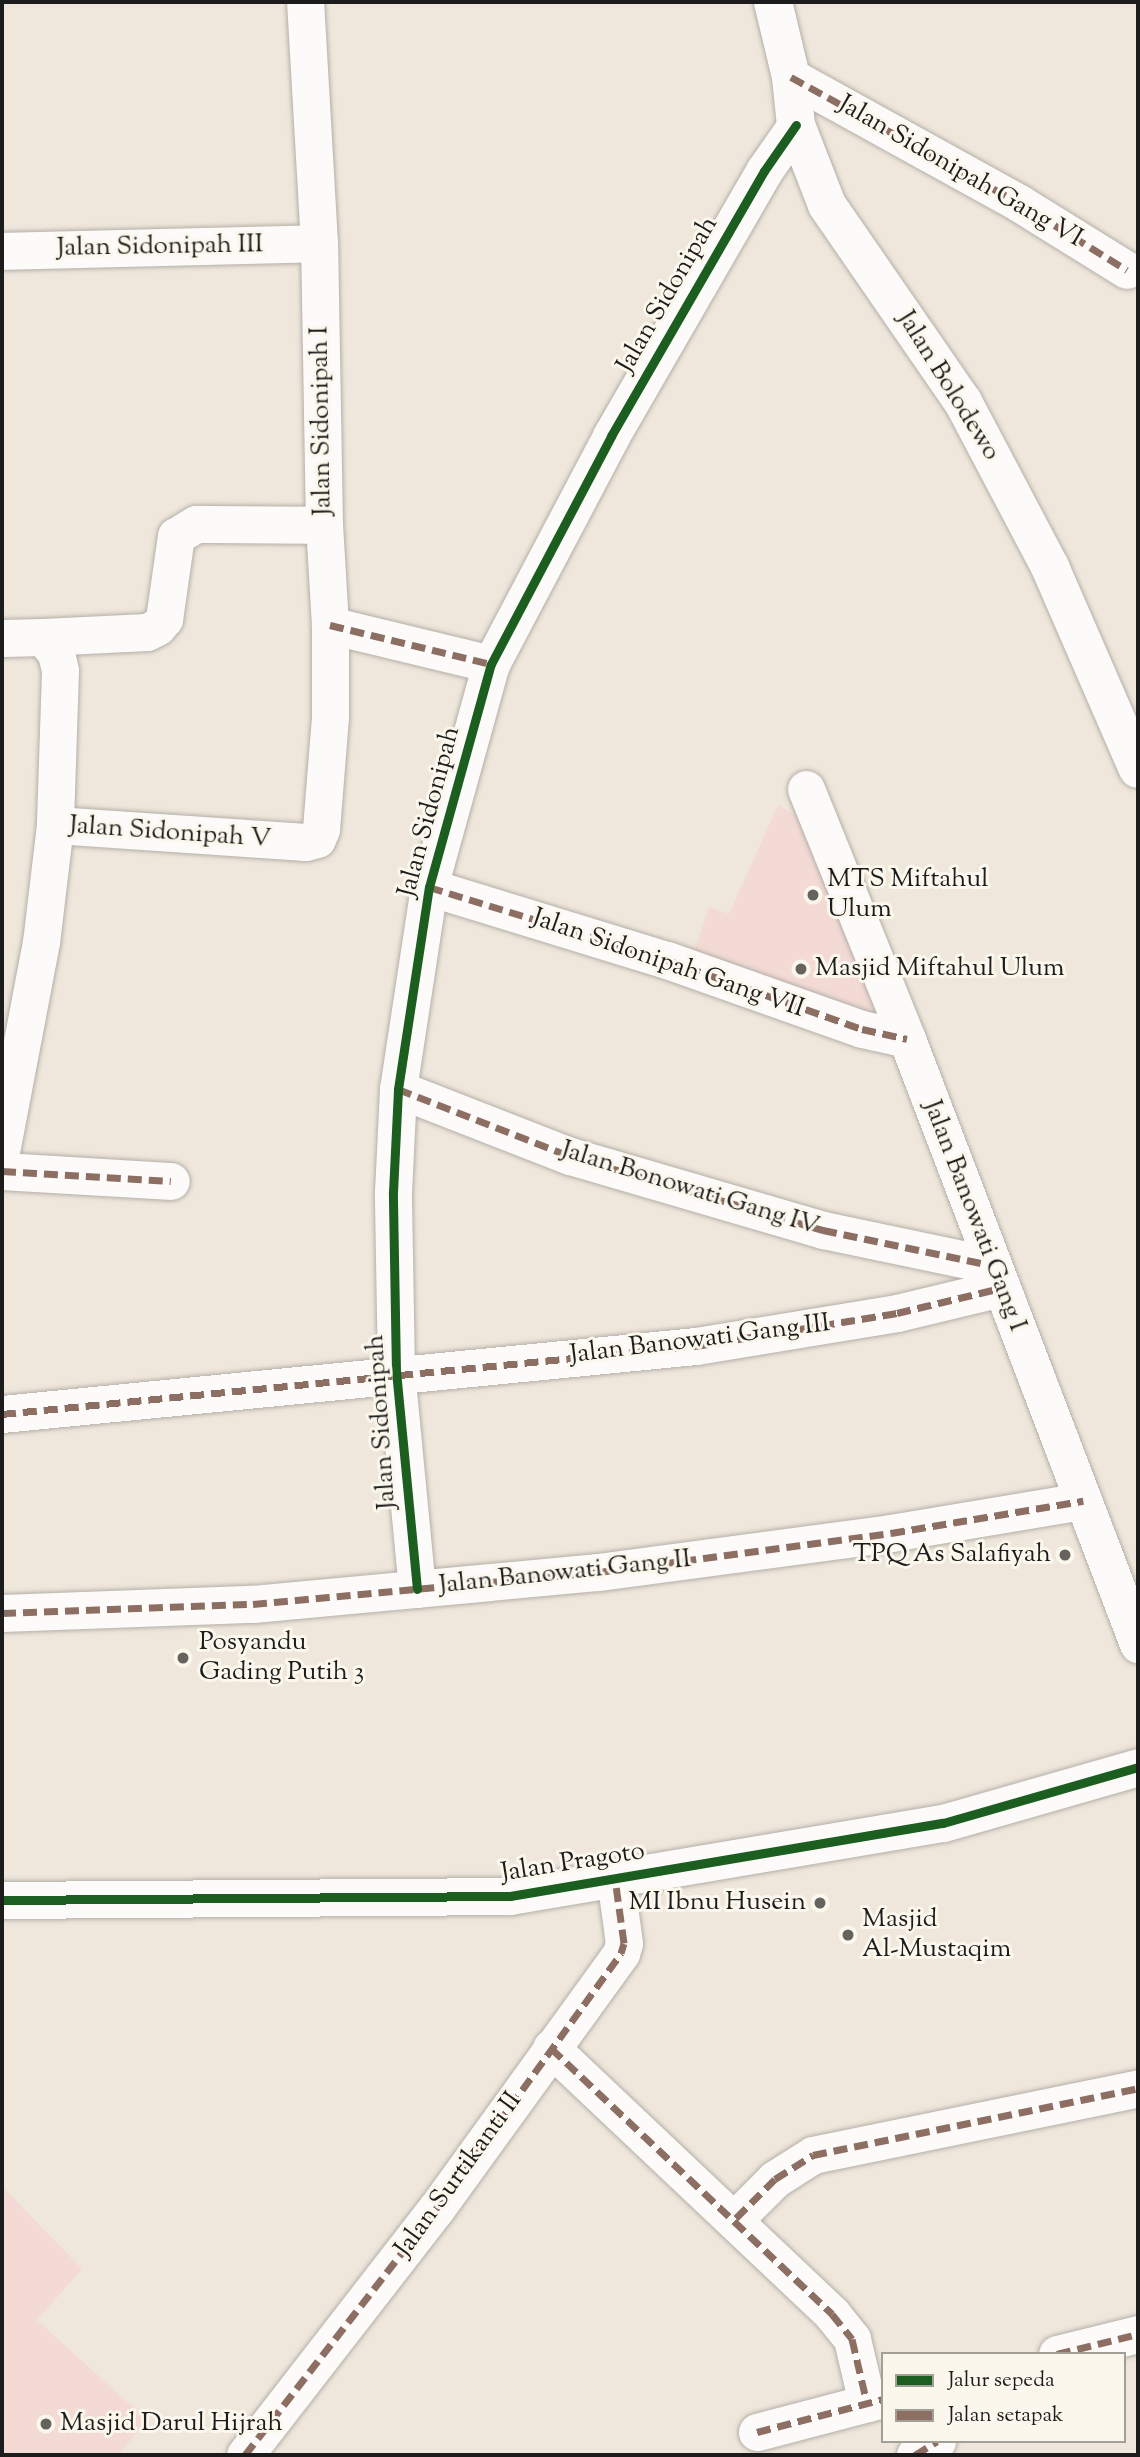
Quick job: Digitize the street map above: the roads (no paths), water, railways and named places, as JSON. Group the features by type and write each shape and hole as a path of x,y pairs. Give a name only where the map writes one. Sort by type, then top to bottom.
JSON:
{"street":[{"name":"Jalan Sidonipah I","path":"305,2 319,243 324,526 330,625 330,716 317,839"},
{"name":"Jalan Bolodewo","path":"773,2 791,76 796,125 827,205 963,402 1050,567 1138,769"},
{"name":"Jalan Sidonipah Gang VI","path":"791,76 1019,203 1127,270"},
{"name":"Jalan Sidonipah","path":"417,1589 396,1372 393,1192 398,1088 429,887 491,664 618,424 764,171 796,125"},
{"name":"Jalan Sidonipah III","path":"2,251 319,243"},
{"path":"2,638 147,632 157,627 164,619 176,536 196,524 324,526"},
{"path":"330,625 491,664"},
{"path":"43,637 56,653 60,671 55,825"},
{"name":"Jalan Banowati Gang I","path":"806,789 907,1039 1138,1644"},
{"name":"Jalan Sidonipah V","path":"2,1146 41,942 55,825 305,842 317,839"},
{"name":"Jalan Sidonipah Gang VII","path":"429,887 667,960 862,1030 907,1039"},
{"name":"Jalan Bonowati Gang IV","path":"398,1088 570,1156 823,1230 996,1276"},
{"path":"2,1171 171,1181"},
{"name":"Jalan Banowati Gang III","path":"2,1414 396,1372 696,1346 897,1313 996,1276"},
{"name":"Jalan Banowati Gang II","path":"2,1613 253,1604 417,1589 746,1553 1083,1501"},
{"name":"Jalan Pragoto","path":"2,1900 510,1896 943,1824 1138,1767"},
{"name":"Jalan Surtikanti II","path":"245,2455 436,2209 624,1946 615,1878"},
{"path":"551,2048 736,2218 852,2340 875,2401 757,2432"},
{"path":"736,2218 775,2179 813,2155 1138,2088"},
{"path":"1085,2349 1138,2334"},
{"path":"915,2455 934,2443"}],"place":[{"name":"MTS Miftahul Ulum","path":"813,895"},
{"name":"Masjid Miftahul Ulum","path":"801,969"},
{"name":"TPQ As Salafiyah","path":"1065,1555"},
{"name":"Posyandu Gading Putih 3","path":"183,1658"},
{"name":"MI Ibnu Husein","path":"820,1903"},
{"name":"Masjid Al-Mustaqim","path":"848,1935"},
{"name":"Masjid Darul Hijrah","path":"46,2424"}]}
